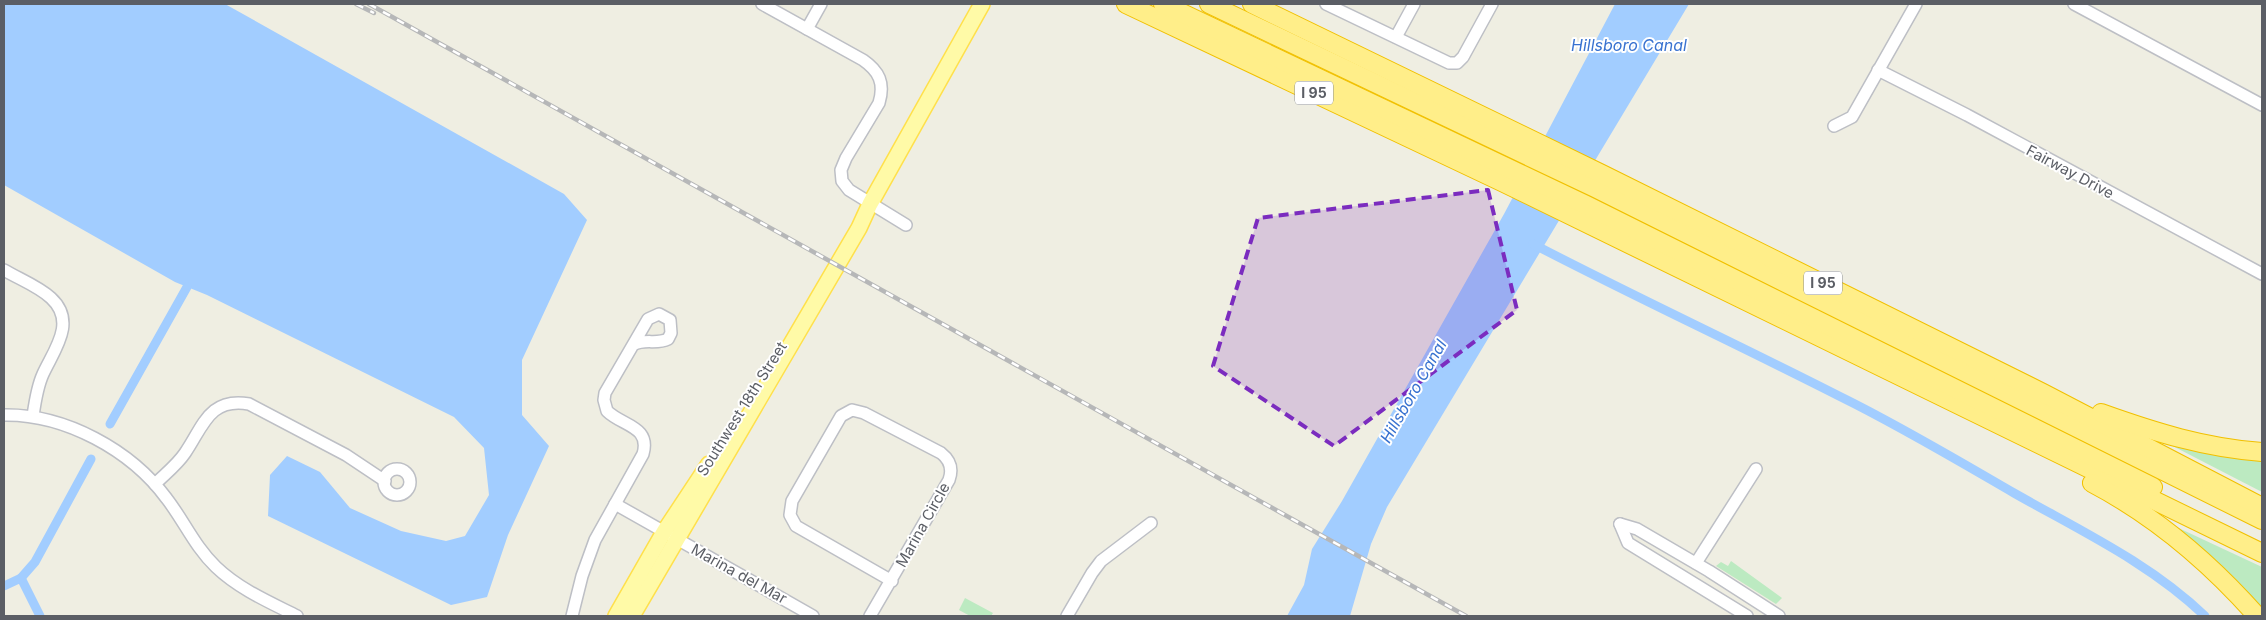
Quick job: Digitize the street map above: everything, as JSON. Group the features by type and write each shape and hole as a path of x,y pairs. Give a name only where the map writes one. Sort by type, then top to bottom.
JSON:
{"highway":[{"name":"I 95","path":"1126,4 1582,212 1944,398 2262,553"},
{"path":"1163,4 1506,176"},
{"path":"1209,4 1523,144"},
{"name":"I 95","path":"1252,4 1523,144 2043,393 2262,507"},
{"path":"1599,181 2262,520"},
{"path":"1582,212 2262,540"},
{"path":"2043,393 2175,438 2217,447 2262,452"},
{"path":"1944,398 1994,434 2098,486 2136,509 2208,566 2257,616"}],"main road":[{"name":"Southwest 18th Street","path":"616,616 670,535 852,226 870,204 982,4"},
{"name":"Southwest 18th Street","path":"632,616 670,535"}],"street":[{"path":"762,4 863,60 876,71 880,78 881,95 879,103 846,158 841,170 842,181 848,190 906,224"},
{"path":"807,29 821,4"},
{"path":"1326,4 1449,63 1457,63 1463,57 1492,4"},
{"path":"1396,37 1414,4"},
{"path":"1834,126 1852,117 1916,4"},
{"path":"2074,4 2262,105"},
{"name":"Fairway Drive","path":"1878,70 1967,115 2262,274"},
{"path":"4,270 50,297 56,304 63,320 62,338 40,382 33,416"},
{"path":"572,616 588,557 646,445 644,437 638,430 610,415 604,406 605,393 633,345"},
{"path":"155,484 184,455 208,416 222,406 240,403 249,404 346,455 385,481"},
{"name":"Marina Circle","path":"852,410 864,413 941,453 946,457 951,468 949,480 892,581 796,526 790,515 792,501 841,416 852,410"},
{"path":"4,415 33,416 50,419 82,432 121,455 155,484 204,554 216,567 244,588 297,616"},
{"path":"1696,563 1756,470"},
{"name":"Marina del Mar","path":"615,504 814,616"},
{"path":"1067,616 1101,561 1151,523"},
{"path":"1748,616 1628,542 1620,524 1637,530 1696,563 1780,616"},
{"path":"870,616 892,581"}],"highlighted area":[{"path":"1488,190 1517,310 1334,446 1213,366 1258,218"}],"green space":[{"path":"2163,441 2262,456 2262,492"},
{"path":"2155,517 2262,567 2262,615"},
{"path":"1731,561 1782,598 1776,604 1716,566 1721,562 1728,566"},
{"path":"965,598 993,613 991,616 970,616 959,610"}],"water":[{"path":"4,4 225,4 564,194 587,220 522,360 522,415 549,446 508,535 487,597 451,605 268,516 270,475 287,456 320,472 350,508 401,531 446,541 465,536 489,495 484,448 454,417 207,295 175,282 4,185"},
{"name":"Hillsboro Canal","path":"1615,4 1689,4 1387,507 1371,544 1350,616 1287,616 1304,585 1312,549 1342,501 1504,214"}],"waterway":[{"path":"1533,244 1907,431 2113,548 2161,580 2205,616"},
{"path":"110,424 187,287"},
{"path":"4,586 21,578 35,562 91,459"},
{"path":"21,578 40,616"}],"railway":[{"path":"356,4 374,13"},
{"path":"369,4 1466,616"}]}
